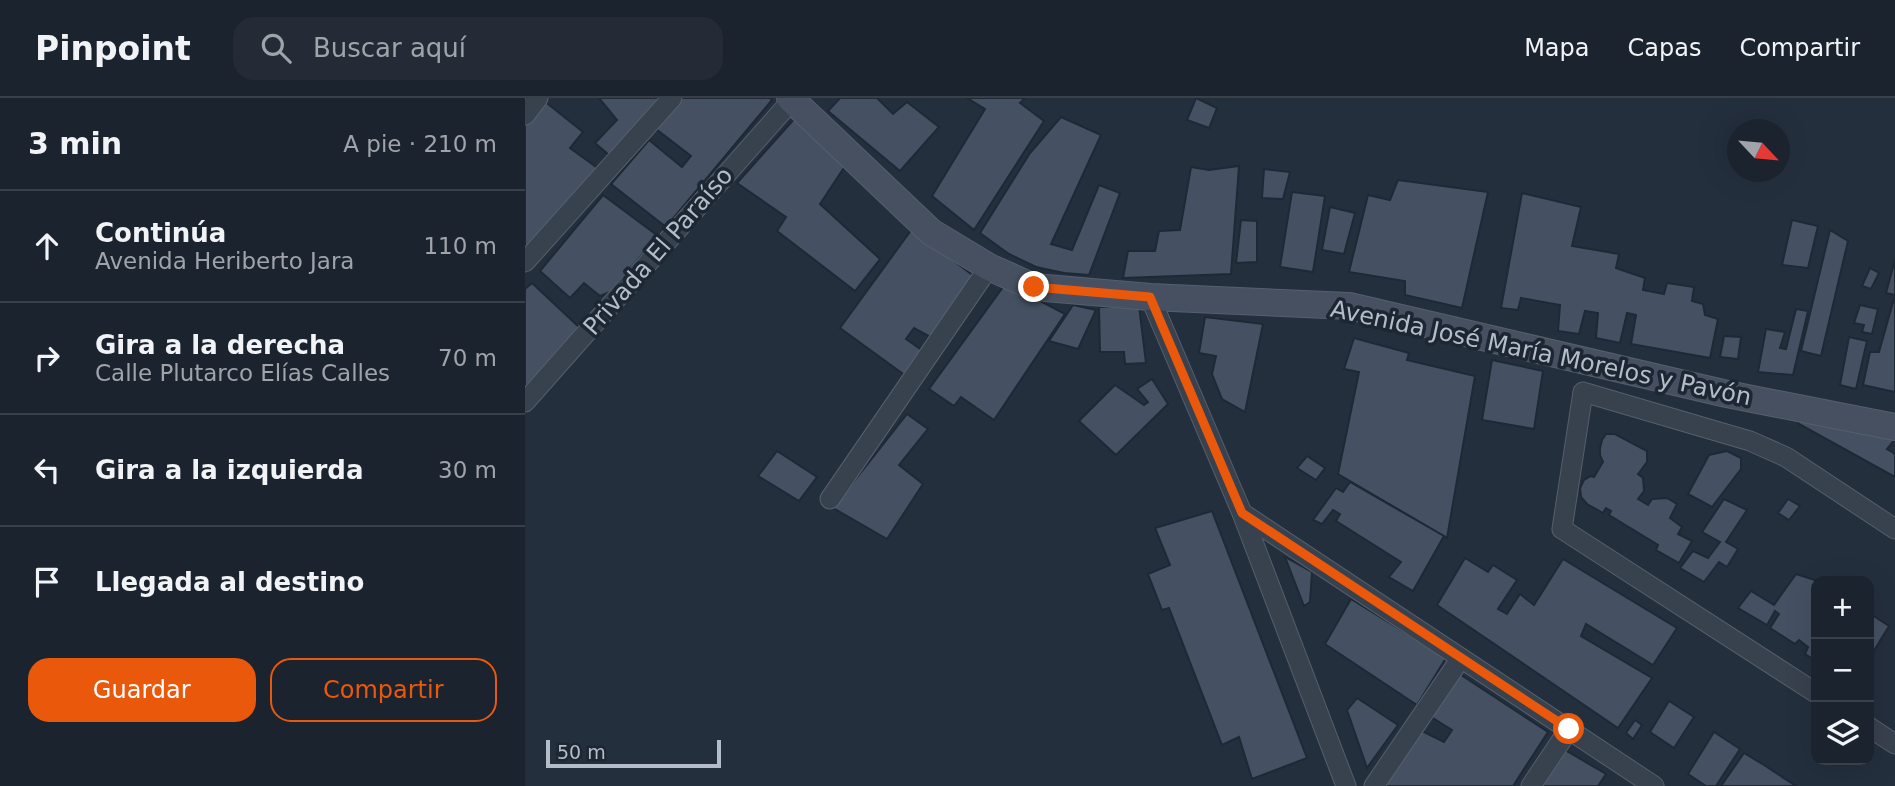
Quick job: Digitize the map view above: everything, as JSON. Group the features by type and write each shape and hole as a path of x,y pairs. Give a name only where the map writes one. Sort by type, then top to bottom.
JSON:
{"main road":[{"name":"Avenida José María Morelos y Pavón","path":"791,99 931,232 989,267 1034,287 1150,297 1349,306 1727,394 1895,427"}],"street":[{"path":"525,114 538,98"},
{"path":"525,262 672,98"},
{"name":"Privada El Paraíso","path":"525,402 791,99"},
{"path":"830,499 989,267"},
{"path":"1150,297 1242,513 1346,786"},
{"path":"1811,690 1562,529 1583,392 1750,441 1786,457 1895,529"},
{"path":"1242,513 1654,786"},
{"path":"1374,786 1461,658"},
{"path":"1531,786 1569,729"}],"building":[{"path":"599,98 662,98 609,155 595,143 617,120"},
{"path":"682,98 772,100 666,227 611,184 649,140 682,167 691,156 656,129"},
{"path":"840,98 877,98 893,114 907,102 939,127 900,171 828,111"},
{"path":"967,98 1025,98 1020,103 1044,121 974,230 932,196 985,109"},
{"path":"1196,98 1217,108 1209,128 1187,120"},
{"path":"543,100 583,132 570,148 599,169 525,257 525,122"},
{"path":"796,117 849,160 820,204 880,259 855,291 777,231 786,217 737,183"},
{"path":"1061,117 1101,135 1051,244 1072,250 1099,185 1120,193 1089,275 1036,267 1009,254 980,233 1030,153"},
{"path":"1239,166 1231,274 1123,278 1128,251 1155,251 1159,231 1180,230 1191,167 1209,170"},
{"path":"1264,169 1290,172 1283,199 1262,198"},
{"path":"1398,180 1488,192 1462,308 1405,295 1405,281 1349,272 1368,195 1390,200"},
{"path":"1292,192 1325,196 1313,272 1280,267"},
{"path":"1522,193 1581,207 1572,246 1619,254 1616,268 1645,278 1643,290 1664,294 1667,283 1694,287 1692,301 1703,304 1705,315 1718,319 1710,358 1631,344 1636,315 1627,313 1620,343 1596,338 1598,313 1585,311 1579,334 1558,331 1560,305 1521,298 1518,310 1501,308"},
{"path":"603,195 658,236 610,292 600,296 584,283 570,298 540,271"},
{"path":"1330,207 1355,213 1344,254 1322,250"},
{"path":"1241,220 1257,221 1257,262 1236,263"},
{"path":"1792,220 1818,226 1808,268 1782,265"},
{"path":"912,229 975,277 934,339 914,328 906,339 923,351 906,376 840,328"},
{"path":"1830,230 1848,241 1821,356 1801,351"},
{"path":"1895,260 1895,295 1886,293"},
{"path":"1870,268 1879,273 1871,289 1862,286"},
{"path":"532,283 580,328 525,393 525,289"},
{"path":"1006,283 1065,314 994,420 961,397 954,406 929,389"},
{"path":"1895,295 1895,392 1863,385 1870,352 1879,352"},
{"path":"1073,305 1096,310 1078,349 1049,341"},
{"path":"1860,305 1878,309 1872,334 1862,332 1864,325 1854,323"},
{"path":"1139,306 1146,363 1125,364 1124,352 1100,352 1099,307"},
{"path":"1796,309 1808,311 1793,375 1758,372 1766,329 1785,332 1780,348 1786,349"},
{"path":"1205,317 1263,324 1245,412 1222,399 1212,374 1216,356 1199,353"},
{"path":"1724,336 1741,337 1738,359 1720,357"},
{"path":"1849,337 1867,341 1856,389 1840,385"},
{"path":"1354,338 1409,353 1407,360 1475,376 1447,538 1338,474 1359,372 1344,369"},
{"path":"1492,360 1543,371 1534,429 1482,420"},
{"path":"1152,379 1168,404 1116,455 1079,421 1115,385 1144,405 1148,402 1137,389"},
{"path":"907,414 928,429 899,465 923,484 887,539 833,508"},
{"path":"1796,418 1895,439 1887,449 1895,454 1895,477 1799,424"},
{"path":"1606,434 1615,434 1647,451 1647,462 1638,474 1643,478 1644,491 1638,499 1648,505 1652,499 1667,498 1677,504 1670,518 1682,527 1678,534 1692,541 1679,563 1656,550 1658,545 1609,515 1611,511 1606,508 1603,513 1587,504 1581,497 1580,488 1584,480 1594,477 1603,462 1600,448"},
{"path":"777,451 817,477 799,501 758,476"},
{"path":"1727,451 1741,458 1741,469 1712,507 1688,494 1709,455"},
{"path":"1307,456 1325,468 1316,480 1297,468"},
{"path":"1350,482 1444,536 1413,591 1389,577 1401,562 1336,521 1340,514 1333,510 1322,524 1313,520 1336,488 1343,492"},
{"path":"1724,499 1747,510 1726,542 1738,549 1727,567 1719,562 1704,582 1680,568 1693,551 1708,558 1720,542 1702,532"},
{"path":"1788,499 1800,506 1789,520 1778,513"},
{"path":"1212,511 1307,758 1252,779 1239,737 1222,745 1169,608 1162,610 1148,574 1170,565 1155,528"},
{"path":"1285,557 1312,572 1310,602 1304,606"},
{"path":"1465,558 1488,572 1493,565 1517,580 1498,609 1507,614 1520,594 1534,605 1563,559 1677,628 1653,665 1586,624 1581,636 1652,678 1618,728 1437,605"},
{"path":"1796,574 1811,579 1811,658 1805,654 1808,647 1799,640 1795,644 1770,628 1779,614 1775,611 1767,625 1738,608 1751,591 1774,605"},
{"path":"1351,599 1446,658 1417,705 1325,644"},
{"path":"1874,616 1889,626 1874,651"},
{"path":"1458,673 1548,732 1513,786 1383,786 1420,730 1444,742 1452,730 1428,715"},
{"path":"1357,698 1398,725 1367,768 1347,710"},
{"path":"1669,701 1694,717 1674,748 1650,732"},
{"path":"1635,720 1642,725 1633,739 1626,733"},
{"path":"1714,732 1740,749 1716,786 1706,786 1688,774"},
{"path":"1565,750 1606,774 1598,786 1540,786"},
{"path":"1744,753 1764,765 1796,786 1721,786"}],"route":[{"path":"1034,287 1150,297 1242,513 1569,729"}]}
